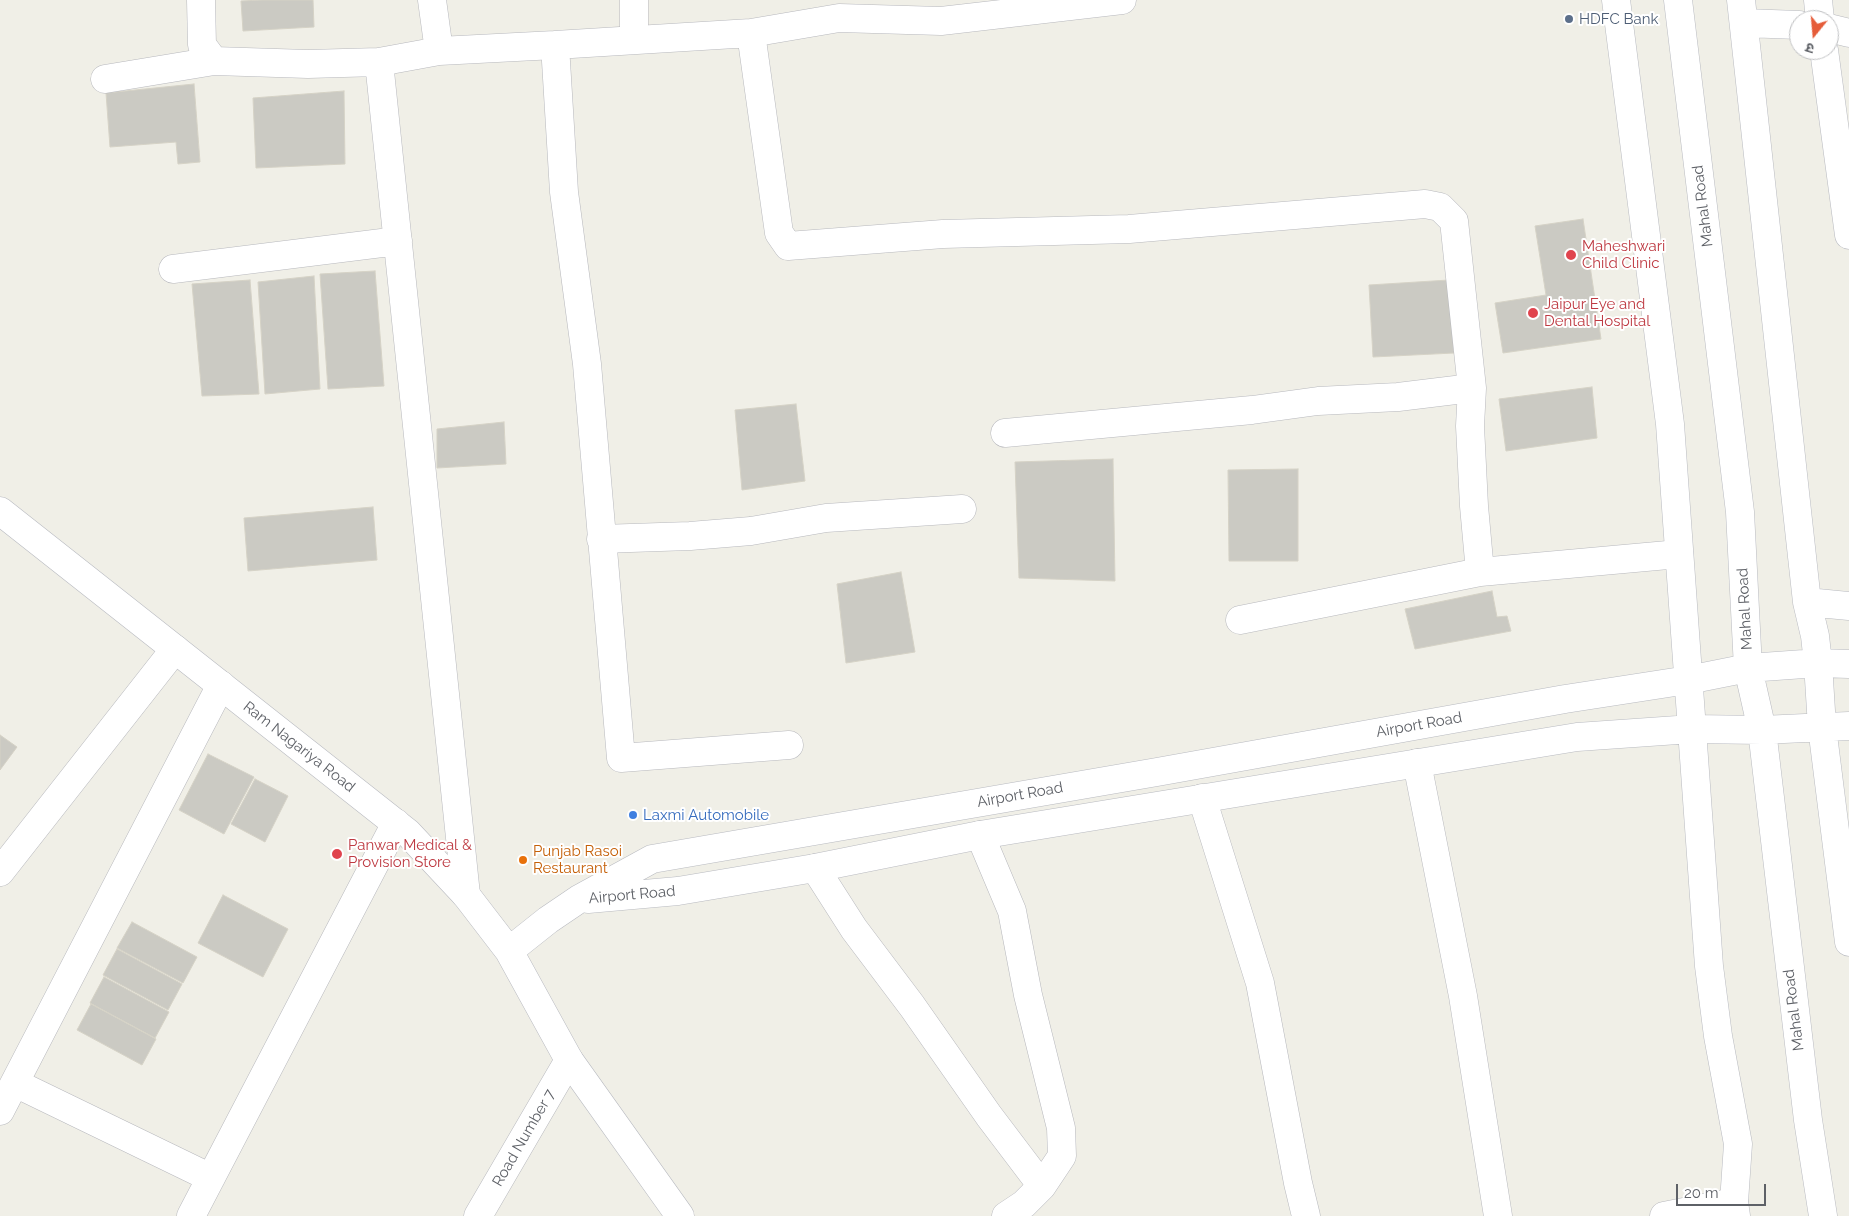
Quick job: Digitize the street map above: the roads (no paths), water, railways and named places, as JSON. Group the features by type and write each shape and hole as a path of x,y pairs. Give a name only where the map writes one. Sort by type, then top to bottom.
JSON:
{"street":[{"path":"201,0 202,44 214,61"},
{"path":"432,0 439,51"},
{"path":"634,0 634,39"},
{"path":"105,79 214,61 308,64 379,62 439,51 751,33 838,9 941,21 1065,3 1122,0"},
{"path":"1616,0 1670,424 1709,966 1718,1036 1738,1144 1735,1209 1664,1216"},
{"name":"Mahal Road","path":"1678,0 1740,512 1748,668 1762,730 1806,1110 1823,1216"},
{"path":"1789,23 1742,11 1807,602 1815,636 1822,727 1840,798 1849,942"},
{"path":"751,33 779,233 788,246 943,234 1129,229 1425,204 1440,207 1454,221 1472,388 1470,426 1480,572"},
{"path":"555,45 564,192 587,364 621,758 789,745"},
{"path":"1825,60 1849,235"},
{"path":"379,62 466,895"},
{"path":"174,269 398,241"},
{"path":"1005,434 1252,410 1318,401 1398,397 1472,388"},
{"path":"601,539 734,533 826,518 962,509"},
{"name":"Ram Nagariya Road","path":"0,511 408,833 466,895 509,951 569,1060 675,1213"},
{"path":"1240,620 1480,572 1679,554"},
{"path":"1807,602 1849,606"},
{"path":"0,872 175,648"},
{"name":"Airport Road","path":"579,899 652,859 1147,774 1564,699 1688,680 1748,668 1818,663 1849,664"},
{"path":"0,1111 221,685"},
{"name":"Airport Road","path":"579,899 678,891 815,868 980,834 1577,737 1692,729 1762,730 1849,726"},
{"path":"1417,763 1463,996 1498,1216"},
{"path":"1202,798 1260,983 1306,1216"},
{"path":"191,1216 396,823"},
{"path":"980,834 1012,911 1028,995 1061,1128 1062,1156 1042,1186 1024,1204 1006,1216"},
{"path":"815,868 854,929 1042,1186"},
{"path":"509,951 548,920 579,899"},
{"name":"Road Number 7","path":"478,1216 569,1060"},
{"path":"15,1083 210,1178"}],"place":[{"name":"HDFC Bank","path":"1569,19"},
{"name":"Maheshwari Child Clinic","path":"1571,255"},
{"name":"Jaipur Eye and Dental Hospital","path":"1533,313"},
{"name":"Laxmi Automobile","path":"633,815"},
{"name":"Panwar Medical & Provision Store","path":"337,854"},
{"name":"Punjab Rasoi Restaurant","path":"523,860"}]}
